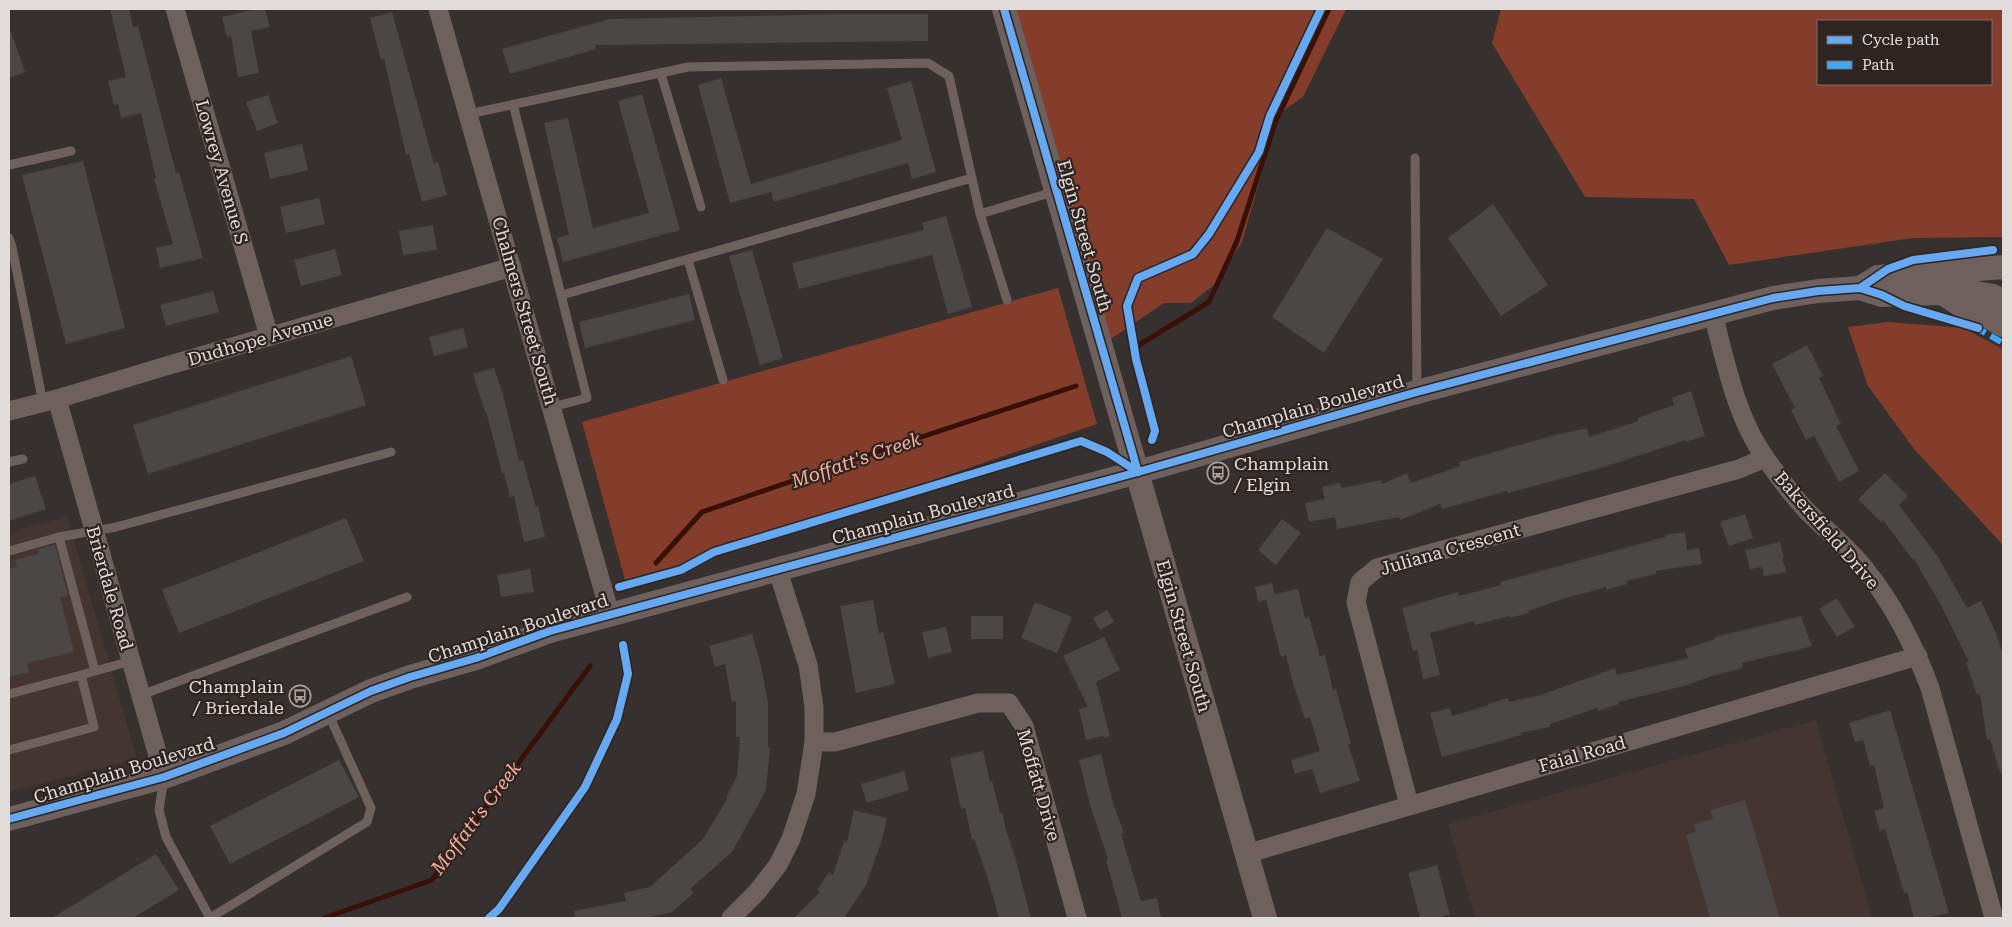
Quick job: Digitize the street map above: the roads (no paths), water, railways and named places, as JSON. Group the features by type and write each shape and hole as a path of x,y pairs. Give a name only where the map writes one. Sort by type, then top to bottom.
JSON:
{"street":[{"name":"Lowrey Avenue S","path":"175,9 269,336"},
{"name":"Chalmers Street South","path":"438,9 610,614"},
{"name":"Elgin Street South","path":"1004,9 1265,918"},
{"name":"Champlain Boulevard","path":"1860,288 1878,277 2003,267"},
{"name":"Dudhope Avenue","path":"9,411 50,401 269,336 512,268"},
{"name":"Champlain Boulevard","path":"9,819 164,777 284,733 327,711 391,683 476,658 544,633 777,568 1138,472 1418,392 1773,298 1818,291 1860,288 1882,295 1971,292 1993,296 2003,301"},
{"path":"1941,292 1965,308 1984,314 2003,325"},
{"name":"Bakersfield Drive","path":"1713,314 1732,387 1746,423 1765,458 1807,511 1864,567 1894,610 1918,656 1930,688 1994,918"},
{"name":"Brierdale Road","path":"50,401 94,530 164,777"},
{"name":"Juliana Crescent","path":"1409,805 1356,602 1360,582 1377,568 1739,469 1765,458"},
{"path":"731,918 757,892 778,865 791,839 806,794 814,742 814,707 808,665 777,568"},
{"name":"Faial Road","path":"1246,854 1918,656"},
{"name":"Moffatt Drive","path":"814,742 835,742 978,703 1009,703 1024,726 1077,918"}],"lane":[{"path":"468,114 688,67 928,63 949,76 980,214 1006,300"},
{"path":"661,74 701,207"},
{"path":"513,104 587,398 552,407"},
{"path":"9,165 71,151"},
{"path":"1415,158 1418,392"},
{"path":"562,296 972,178"},
{"path":"980,214 1056,191"},
{"path":"9,238 50,401"},
{"path":"688,260 723,380"},
{"path":"9,551 59,537 125,524 391,452"},
{"path":"9,462 23,459"},
{"path":"59,537 96,671"},
{"path":"141,695 407,597"},
{"path":"9,694 131,661"},
{"path":"9,750 94,727 81,675"},
{"path":"164,777 159,810 166,837 210,918 367,822 371,808 327,711"}],"waterway":[{"name":"Moffatt's Creek","path":"1139,345 1209,302 1237,241 1275,123 1329,9"},
{"name":"Moffatt's Creek","path":"656,563 702,512 1076,386"},
{"name":"Moffatt's Creek","path":"324,918 432,880 590,666"}],"place":[{"name":"Champlain / Elgin","path":"1218,473"},
{"name":"Champlain / Brierdale","path":"300,696"}]}
